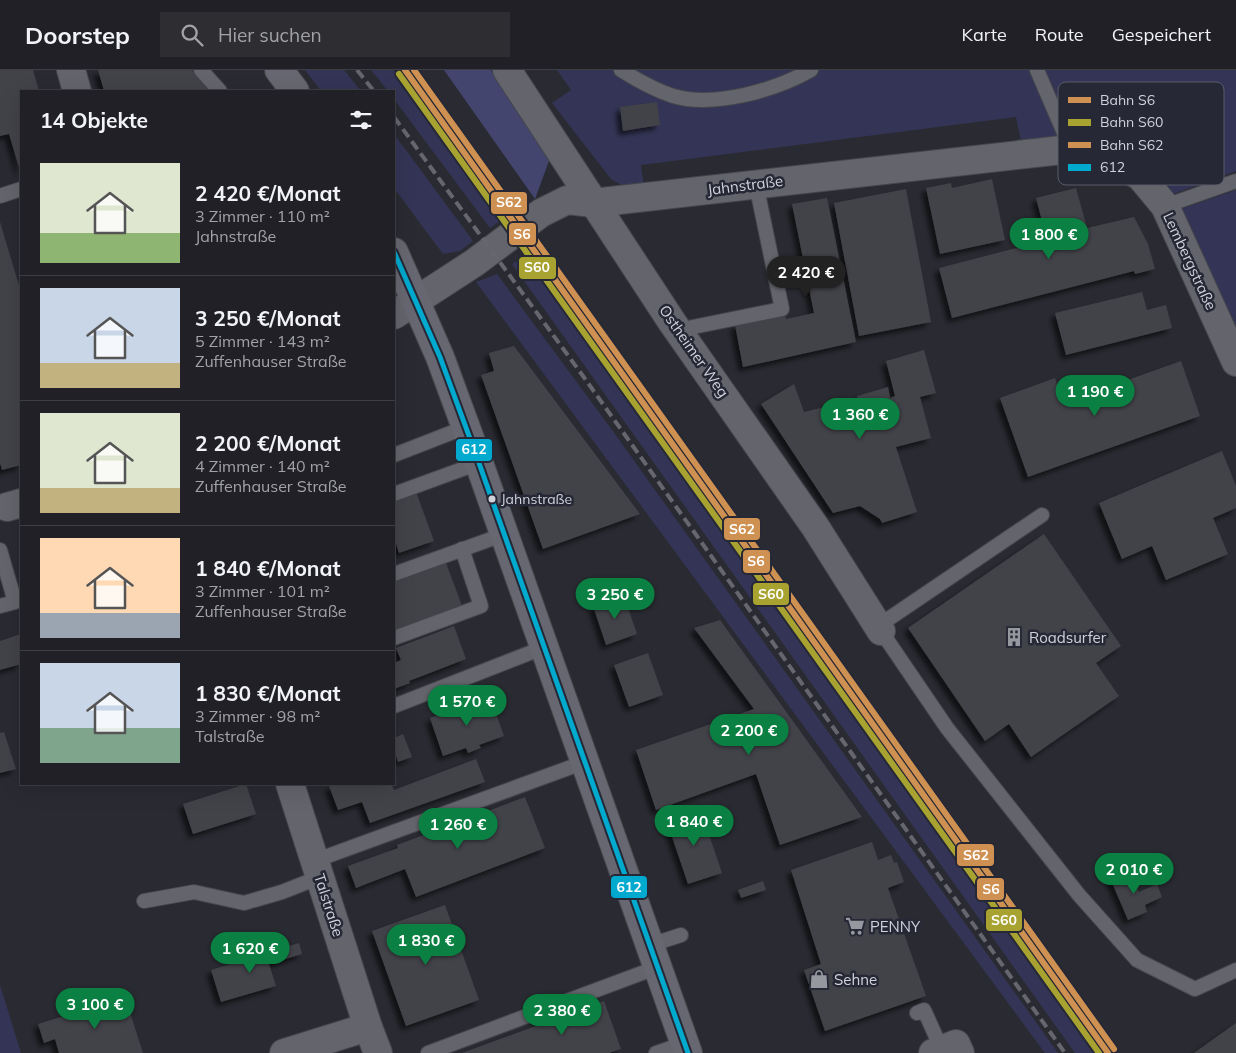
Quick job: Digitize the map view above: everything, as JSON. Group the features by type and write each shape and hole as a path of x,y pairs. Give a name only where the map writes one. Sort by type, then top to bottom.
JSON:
{"main road":[{"path":"279,70 294,90"},
{"path":"395,254 417,302 466,427 686,1048"}],"street":[{"path":"71,70 77,90"},
{"name":"Ostheimer Weg","path":"507,70 678,330 816,528 879,629"},
{"name":"Jahnstraße","path":"395,314 417,302 474,263 541,213 567,200 593,203 1058,150"},
{"name":"Lembergstraße","path":"1148,185 1165,206 1236,362"},
{"name":"Talstraße","path":"290,785 378,1053"},
{"path":"284,1053 368,1027"}],"lane":[{"path":"202,70 219,90"},
{"path":"621,70 639,81 674,96 705,100 747,94 793,81 811,70"},
{"path":"1037,70 1058,119"},
{"path":"1165,206 1236,181"},
{"path":"678,330 782,309 756,184"},
{"path":"0,196 20,189"},
{"path":"395,455 466,427"},
{"path":"395,494 479,463"},
{"path":"1042,515 879,629 947,728 1019,821 1078,895 1137,960 1195,989 1236,970"},
{"path":"395,574 504,534"},
{"path":"395,638 481,606 462,549"},
{"path":"0,550 15,602 0,606"},
{"path":"395,706 545,647"},
{"path":"144,900 194,892 244,903 282,892 317,869 585,762"},
{"path":"428,1053 654,956 681,935"},
{"path":"917,1013 924,1010 945,1052"},
{"path":"656,1053 686,1048"}],"shaded area":[{"path":"305,70 344,70 360,90 320,90"},
{"path":"371,70 393,70 500,221 490,228 395,100 395,90 387,90"},
{"path":"444,70 491,70 550,158 535,199"},
{"path":"557,70 1033,70 1058,130 1058,137 1021,140 1016,117 641,165 644,187 627,188 611,179 552,103 571,90"},
{"path":"1044,70 1236,70 1236,171 1224,175 1224,82 1058,82 1058,102"},
{"path":"395,135 473,241 460,251 443,254 395,189"},
{"path":"1149,185 1198,185 1168,196"},
{"path":"1236,190 1236,333 1178,210"},
{"path":"527,255 1094,1053 1075,1053 512,264"},
{"path":"497,274 612,430 1058,1053 1045,1053 476,282"},
{"path":"0,985 21,1053 0,1053"}],"building":[{"path":"0,70 33,70 39,90 20,90 20,171 9,134 0,136"},
{"path":"98,70 192,70 209,90 104,90"},
{"path":"657,102 660,125 623,131 620,107"},
{"path":"992,179 1005,240 940,254 926,188 951,183 952,188"},
{"path":"1076,188 1087,228 1134,217 1148,244 1155,269 1135,274 1134,271 952,318 939,268 1047,240 1036,198"},
{"path":"906,189 931,322 859,336 834,203"},
{"path":"827,198 856,342 743,367 735,325 785,315 786,319 814,313 792,204"},
{"path":"0,222 20,289 20,465 2,470 0,463"},
{"path":"1142,292 1147,310 1166,305 1172,328 1066,355 1055,313"},
{"path":"514,346 640,514 543,549 481,375 494,371 489,353"},
{"path":"924,350 936,393 920,397 931,438 896,447 917,512 882,523 880,519 860,506 833,513 761,404 794,384 804,412 858,399 857,396 888,387 890,398 895,396 886,361"},
{"path":"1181,361 1200,416 1028,477 1000,398 1055,378 1063,403"},
{"path":"1222,451 1236,486 1236,508 1213,518 1228,554 1166,580 1152,546 1122,559 1099,503"},
{"path":"416,492 434,541 399,553 395,540 395,500"},
{"name":"Roadsurfer","path":"1044,534 1121,646 1096,663 1119,696 1031,757 1009,724 985,741 908,628"},
{"path":"446,563 462,606 395,630 395,582"},
{"path":"624,596 637,634 606,645 593,606"},
{"path":"720,620 862,817 780,845 756,774 656,810 636,750 754,709 694,628"},
{"path":"454,626 466,659 409,681 410,683 395,689 395,663 401,660 396,648"},
{"path":"20,634 20,664 0,670 0,641"},
{"path":"648,653 663,695 629,707 614,665"},
{"path":"490,697 504,736 479,745 481,748 468,753 466,748 443,756 430,718"},
{"path":"4,732 16,769 0,773 0,733"},
{"path":"403,734 412,757 398,762 395,752 395,738"},
{"path":"476,759 485,782 370,823 362,802 338,810 329,786 392,785 394,790"},
{"path":"246,785 256,814 193,834 183,804"},
{"path":"525,797 545,848 416,897 405,869 356,888 348,866 398,848 397,845"},
{"path":"701,811 722,873 688,884 667,822"},
{"name":"PENNY","path":"872,842 878,860 891,855 894,863 897,862 904,882 888,888 926,996 825,1031 804,970 821,964 791,870"},
{"path":"1129,870 1139,892 1157,884 1162,897 1145,905 1147,912 1128,920 1110,878"},
{"path":"763,881 766,890 741,898 738,890"},
{"path":"445,905 479,1000 406,1026 372,931"},
{"path":"299,943 302,954 269,964 276,986 221,1002 211,970"},
{"path":"125,997 143,1053 59,1053 55,1039 44,1043 38,1024"},
{"path":"604,1001 621,1049 609,1053 462,1053"},
{"path":"1236,1023 1236,1053 1194,1053"}],"railway":[{"path":"357,70 373,90"},
{"path":"395,118 583,376 1065,1053"}],"rail line":[{"name":"S6","path":"405,70 1108,1053"},
{"name":"S62","path":"414,70 1114,1049"},
{"name":"S60","path":"399,74 1099,1053"}],"transit line":[{"name":"612","path":"395,254 440,357 479,463 688,1053"}],"place":[{"name":"Jahnstraße","path":"492,499"},
{"name":"Roadsurfer","path":"1014,637"},
{"name":"PENNY","path":"855,926"},
{"name":"Sehne","path":"819,979"}]}
